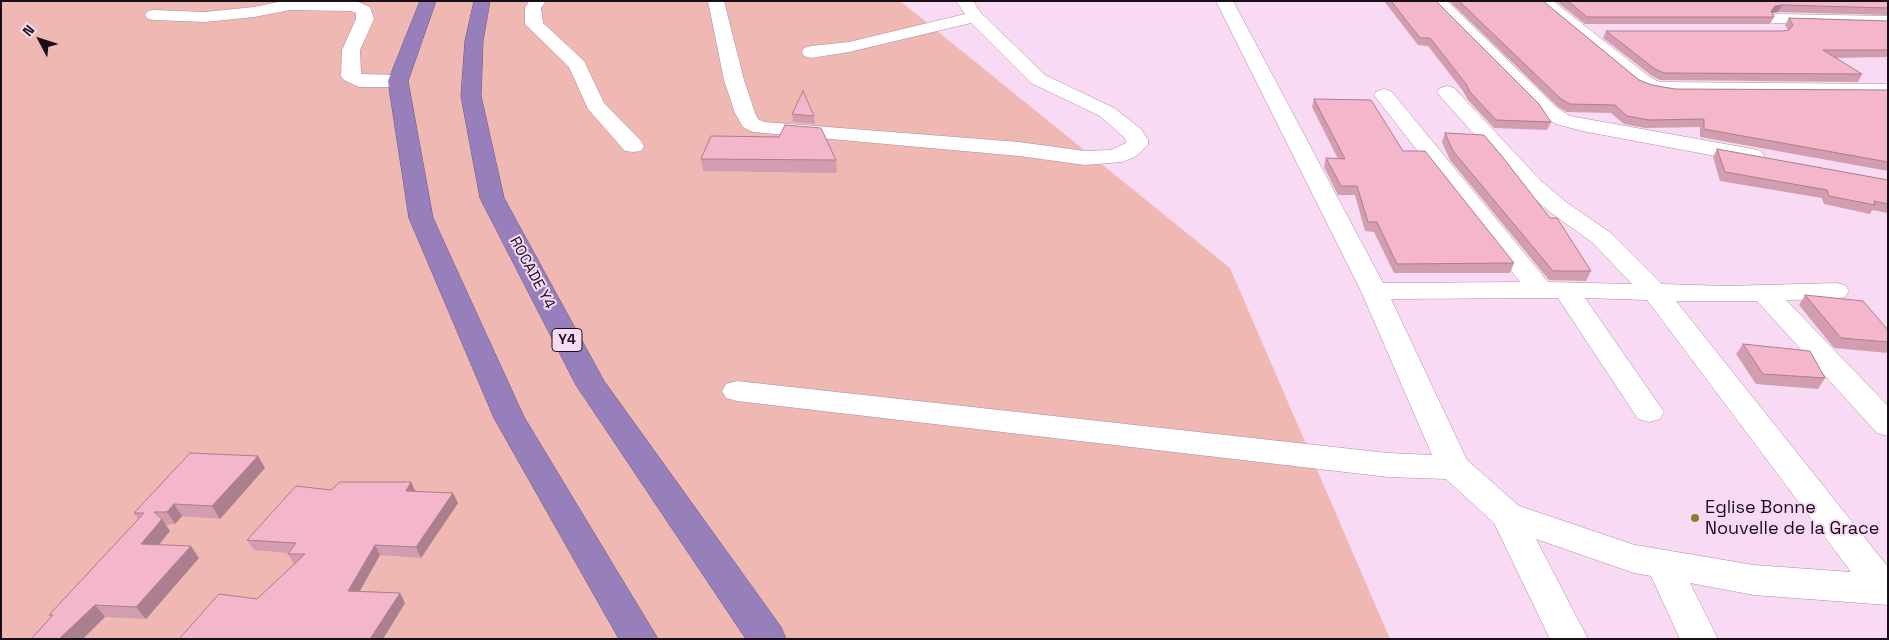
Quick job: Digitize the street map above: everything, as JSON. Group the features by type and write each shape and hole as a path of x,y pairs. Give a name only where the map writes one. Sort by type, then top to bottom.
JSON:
{"highway":[{"path":"428,1 398,81 421,218 508,418 639,639"},
{"name":"ROCADE Y4","path":"482,1 474,41 471,96 492,198 591,385 767,639"}],"street":[{"path":"538,1 533,8 534,24 577,65 595,105 633,146"},
{"path":"716,1 734,80 745,113 750,122 760,128 1019,149 1085,158 1114,157 1127,152 1137,144 1133,134 1107,112 1038,79 969,9 848,47 811,52"},
{"path":"1224,1 1374,291 1454,467 1507,515 1569,639"},
{"path":"1437,1 1550,112 1563,120 1772,160"},
{"path":"1542,1 1644,82 1656,87 1671,89 1888,90"},
{"path":"154,15 205,16 254,12 290,3 355,6 364,11 365,19 351,50 351,76 359,81 398,81"},
{"path":"1776,27 1888,21"},
{"path":"1579,31 1608,31"},
{"path":"1448,92 1533,186 1564,212 1602,238 1655,292 1887,590"},
{"path":"1384,95 1553,290 1649,412"},
{"path":"1374,291 1553,290 1764,293 1836,291"},
{"path":"1764,293 1888,425"},
{"path":"737,391 1388,465 1454,467"},
{"path":"1507,515 1634,559 1754,580 1887,590"},
{"path":"1663,564 1699,639"}],"shaded area":[{"path":"1,1 900,1 1230,268 1390,639 1,639"}],"building":[{"path":"1391,1 1436,1 1539,104 1551,122 1496,120 1470,92 1466,84 1430,38 1420,38"},
{"path":"1459,1 1543,1 1639,80 1652,85 1675,89 1888,90 1888,162 1704,129 1704,119 1649,120 1627,116 1615,105 1570,104 1561,99"},
{"path":"1568,1 1888,1 1888,8 1782,5 1775,6 1771,11 1774,17 1587,17"},
{"path":"1789,18 1888,21 1888,50 1823,50 1862,74 1664,73 1655,69 1606,31 1783,31 1789,30 1793,25"},
{"path":"803,91 814,116 792,114"},
{"path":"1314,99 1371,100 1403,151 1425,151 1514,263 1397,264 1377,222 1368,222 1357,186 1341,186 1326,158 1345,159"},
{"path":"785,125 821,128 836,160 701,159 711,136 779,137"},
{"path":"1445,133 1484,135 1550,218 1557,218 1591,271 1553,271 1453,151"},
{"path":"1717,149 1888,180 1888,204 1874,201 1875,205 1829,196 1827,190 1725,172"},
{"path":"1805,295 1863,301 1888,330 1888,342 1841,338"},
{"path":"1743,344 1810,351 1825,378 1763,374"},
{"path":"190,453 258,456 212,506 174,504 167,512 154,512 162,519 141,544 191,546 136,607 95,605 59,639 31,639 53,615 49,615 144,513 134,513"},
{"path":"340,482 411,482 406,491 453,493 416,547 375,545 348,591 400,593 370,639 179,639 219,594 257,599 305,554 288,554 296,543 247,540 296,486 331,490"}],"place":[{"name":"Eglise Bonne Nouvelle de la Grace","path":"1695,518"}]}
